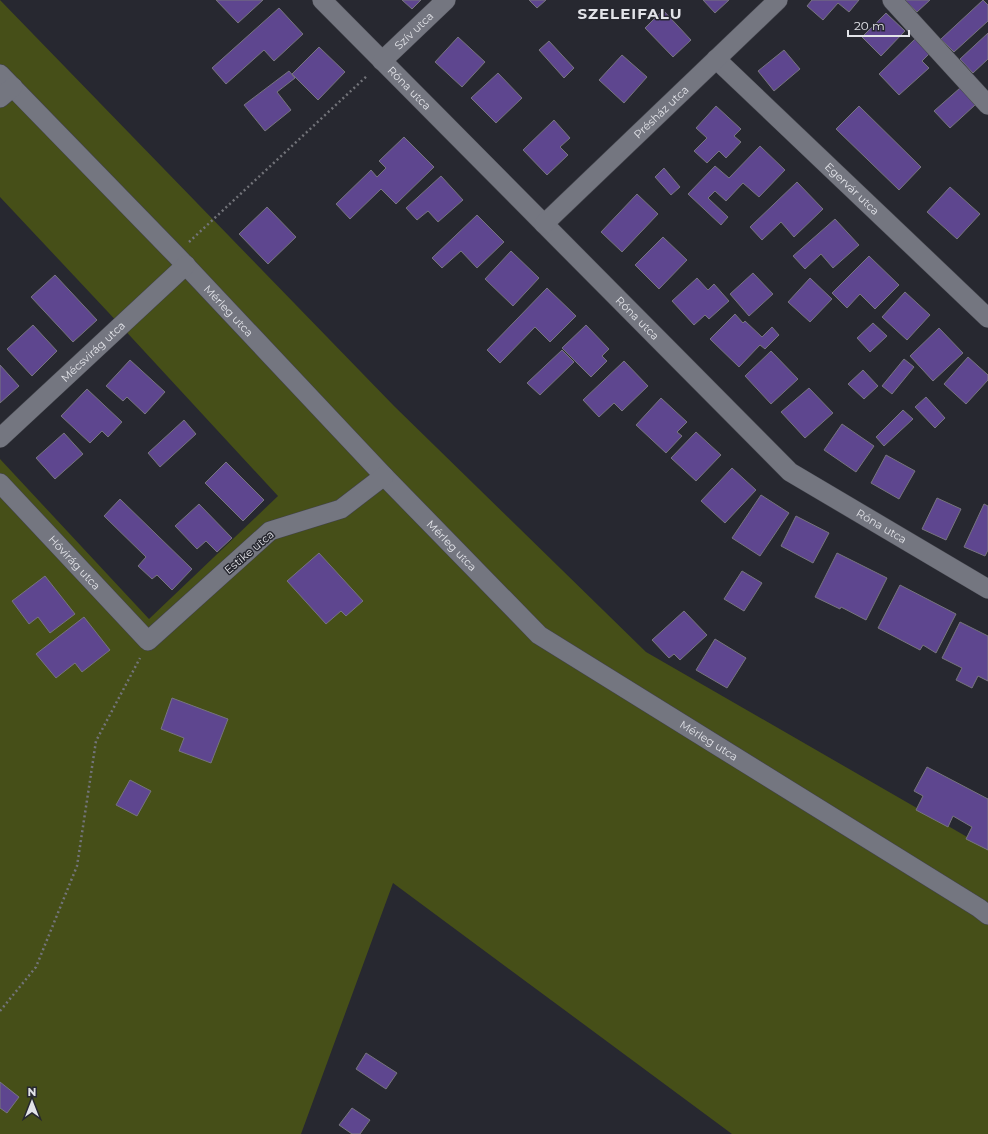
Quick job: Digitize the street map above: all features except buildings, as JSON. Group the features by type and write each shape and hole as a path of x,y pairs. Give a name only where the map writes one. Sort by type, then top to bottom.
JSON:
{"street":[{"name":"Róna utca","path":"322,0 790,472 988,589"},
{"name":"Szív utca","path":"382,61 446,0"},
{"name":"Présház utca","path":"544,224 778,0"},
{"path":"892,0 988,105"},
{"name":"Egervár utca","path":"716,59 988,318"},
{"name":"Mérleg utca","path":"4,86 181,260 384,476 539,635 988,915"},
{"name":"Mécsvirág utca","path":"0,438 181,260"},
{"name":"Estike utca","path":"148,641 270,531 341,509 384,476"},
{"name":"Hóvirág utca","path":"0,483 148,641"}],"path":[{"path":"181,260 382,61"},
{"path":"0,1011 36,967 77,866 96,741 148,641"}],"green space":[{"path":"0,0 394,406 646,652 988,849 988,1134 732,1134 393,883 301,1134 0,1134 0,459 149,619 278,496 0,197"}],"district":[{"name":"SZELEIFALU","path":"630,14"}]}
